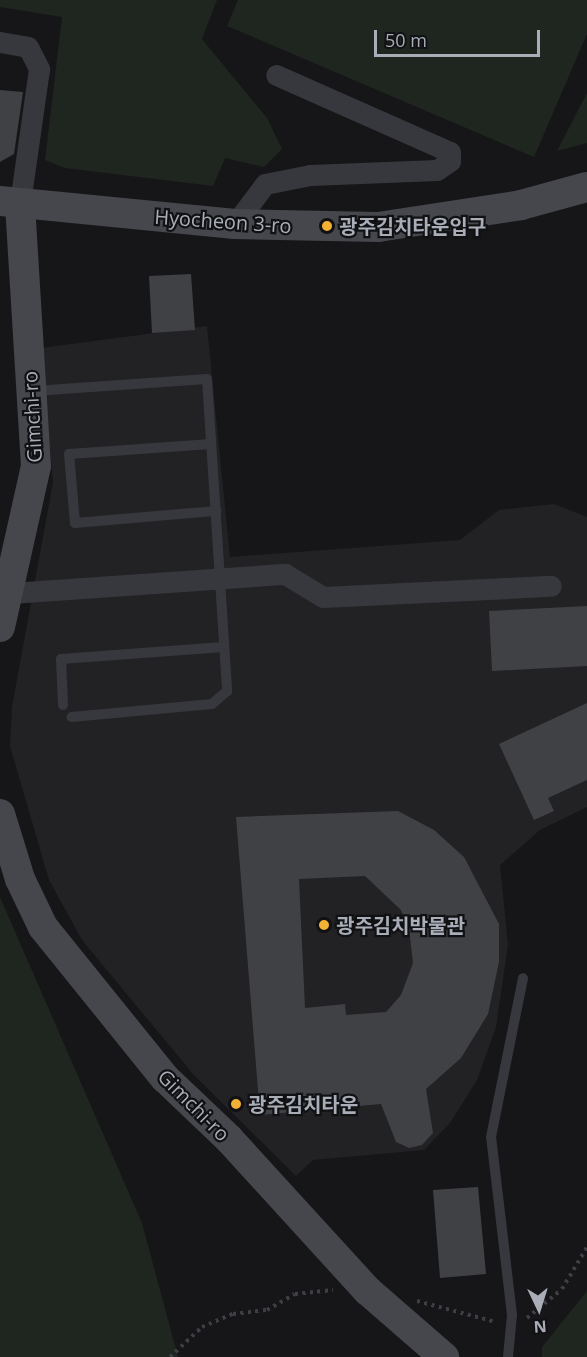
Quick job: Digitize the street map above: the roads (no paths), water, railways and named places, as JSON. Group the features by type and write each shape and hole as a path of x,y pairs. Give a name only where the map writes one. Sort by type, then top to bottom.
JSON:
{"street":[{"path":"0,42 28,47 39,69 10,202"},
{"path":"235,224 265,184 310,175 437,170 450,161 450,152 276,75"},
{"name":"Hyocheon 3-ro","path":"10,202 235,224 425,223 587,187"},
{"name":"Gimchi-ro","path":"0,627 11,593 36,466 31,391 10,202"},
{"path":"11,593 285,574 323,597 551,586"},
{"name":"Gimchi-ro","path":"0,814 20,879 66,956 165,1078 229,1139 364,1287 444,1357"}],"lane":[{"path":"31,391 207,378 227,691 212,704 72,717"},
{"path":"211,444 69,454 75,523 216,511"},
{"path":"63,705 61,659 224,647"},
{"path":"508,1357 512,1316 491,1137 523,978"}],"place":[{"name":"광주김치타운입구","path":"327,226"},
{"name":"광주김치박물관","path":"324,925"},
{"name":"광주김치타운","path":"236,1104"}]}
